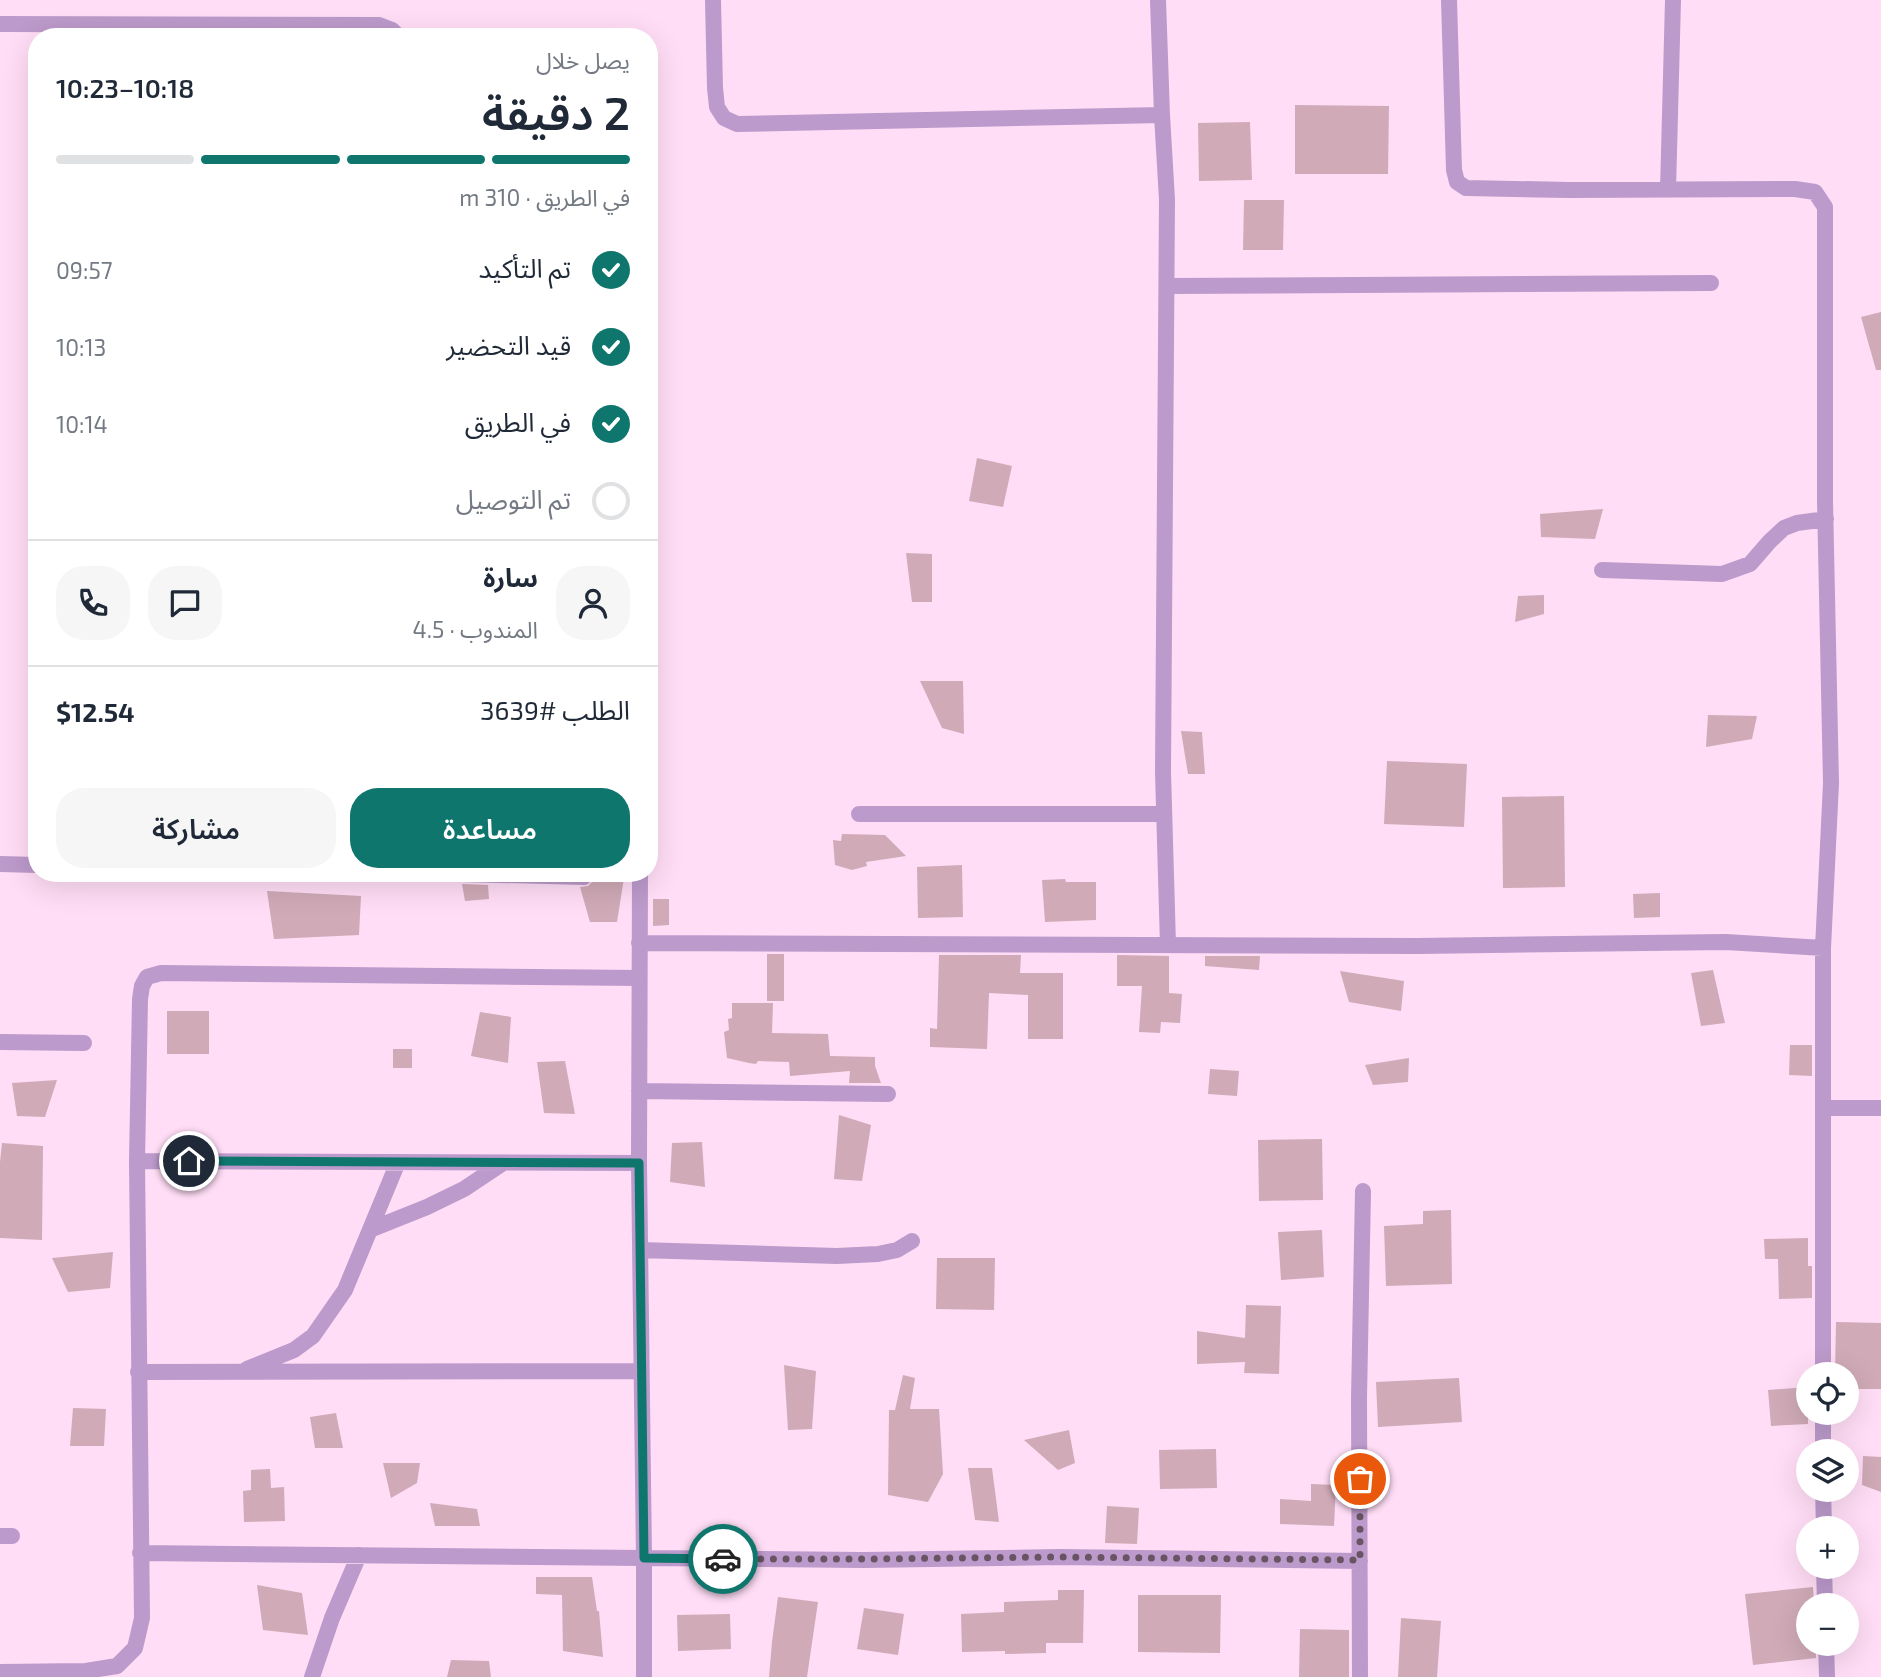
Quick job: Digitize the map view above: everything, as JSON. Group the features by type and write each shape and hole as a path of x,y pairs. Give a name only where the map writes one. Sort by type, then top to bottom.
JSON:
{"street":[{"path":"713,0 717,107 724,118 737,124 1162,115"},
{"path":"1158,0 1167,200 1163,772 1168,945"},
{"path":"1449,0 1454,170 1457,182 1466,188 1795,189 1815,192 1825,207 1826,519 1831,783 1824,948 1823,1362"},
{"path":"1668,190 1673,0"},
{"path":"0,24 379,25 387,28"},
{"path":"1167,286 1711,283"},
{"path":"1602,569 1722,574 1750,565 1784,528 1797,523 1826,519"},
{"path":"859,814 1164,814"},
{"path":"0,864 28,865"},
{"path":"640,882 639,1163 645,1677"},
{"path":"639,943 1417,946 1726,942 1824,948"},
{"path":"0,1672 86,1671 117,1666 135,1648 142,1618 137,1161 140,999 142,985 147,977 161,973 639,978"},
{"path":"0,1042 84,1043"},
{"path":"639,1090 888,1094"},
{"path":"1823,1108 1881,1108"},
{"path":"137,1161 639,1163"},
{"path":"239,1372 294,1350 313,1336 345,1290 398,1162"},
{"path":"372,1229 464,1189 503,1163"},
{"path":"1360,1677 1359,1398 1363,1191"},
{"path":"640,1250 837,1256 887,1252 897,1250 912,1241"},
{"path":"138,1372 641,1371"},
{"path":"140,1553 644,1558 1059,1557 1360,1560"},
{"path":"312,1677 332,1618 359,1555"},
{"path":"1826,1656 1827,1677"}],"building":[{"path":"1295,105 1389,106 1388,174 1295,174"},
{"path":"1250,122 1252,180 1199,181 1198,123"},
{"path":"1244,200 1284,200 1283,250 1243,250"},
{"path":"1881,312 1881,370 1876,370 1861,317"},
{"path":"977,458 1012,466 1003,507 969,501"},
{"path":"1603,509 1595,539 1541,537 1540,514"},
{"path":"906,553 932,554 932,602 912,602"},
{"path":"1544,595 1544,614 1515,622 1518,596"},
{"path":"920,681 963,681 964,734 942,728"},
{"path":"1708,715 1757,716 1752,739 1706,747"},
{"path":"1181,731 1202,732 1205,774 1188,774"},
{"path":"1387,761 1467,764 1464,827 1384,824"},
{"path":"1564,796 1565,887 1503,888 1502,797"},
{"path":"842,834 885,835 906,856 866,862 867,866 852,870 835,865 833,840 841,841"},
{"path":"962,865 963,917 918,918 917,867"},
{"path":"1065,879 1066,882 1096,882 1096,920 1045,922 1042,880"},
{"path":"592,882 623,882 617,922 590,922 580,887 588,886"},
{"path":"462,884 488,885 489,899 465,901"},
{"path":"267,891 361,896 359,935 274,939"},
{"path":"1660,893 1660,917 1634,918 1633,894"},
{"path":"653,899 669,899 669,925 653,926"},
{"path":"767,954 784,954 784,1001 767,1001"},
{"path":"939,955 1021,955 1020,973 1063,973 1063,1039 1028,1039 1028,995 989,993 987,1049 930,1047 930,1028 937,1029"},
{"path":"1117,955 1169,956 1169,993 1182,994 1180,1023 1161,1022 1160,1033 1139,1032 1142,986 1117,986"},
{"path":"1205,956 1260,956 1259,970 1205,966"},
{"path":"1713,970 1725,1023 1701,1026 1691,973"},
{"path":"1340,971 1404,981 1401,1011 1349,1002"},
{"path":"732,1003 773,1003 772,1033 828,1034 830,1056 875,1057 881,1083 849,1083 850,1071 790,1076 789,1062 758,1061 756,1064 727,1058 724,1032 729,1030 728,1019 732,1018"},
{"path":"167,1011 209,1011 209,1054 167,1054"},
{"path":"480,1012 511,1017 508,1063 471,1056"},
{"path":"1790,1045 1812,1045 1812,1076 1789,1075"},
{"path":"393,1049 412,1049 412,1068 393,1068"},
{"path":"1409,1058 1408,1082 1373,1085 1365,1065"},
{"path":"565,1061 575,1114 544,1113 537,1062"},
{"path":"1210,1069 1239,1071 1237,1096 1208,1094"},
{"path":"57,1080 45,1117 17,1116 12,1083"},
{"path":"839,1115 871,1125 862,1181 834,1179"},
{"path":"1322,1139 1323,1200 1259,1201 1258,1140"},
{"path":"702,1142 705,1187 670,1182 672,1143"},
{"path":"2,1143 43,1146 42,1240 0,1238"},
{"path":"1451,1210 1452,1284 1386,1286 1384,1226 1423,1224 1423,1211"},
{"path":"1322,1230 1324,1277 1281,1280 1278,1232"},
{"path":"1808,1238 1808,1266 1812,1266 1812,1298 1779,1299 1778,1259 1765,1259 1764,1239"},
{"path":"113,1252 110,1288 68,1292 52,1258"},
{"path":"937,1258 995,1258 994,1310 936,1309"},
{"path":"1246,1305 1281,1306 1279,1374 1244,1373 1245,1362 1197,1364 1197,1331 1245,1338"},
{"path":"1836,1322 1881,1323 1881,1389 1859,1389 1859,1362 1835,1362"},
{"path":"784,1365 816,1371 812,1429 788,1430"},
{"path":"903,1375 915,1378 910,1409 939,1409 943,1474 928,1502 888,1495 889,1410 895,1410"},
{"path":"1459,1378 1462,1422 1378,1427 1376,1382"},
{"path":"1796,1388 1796,1425 1771,1426 1768,1390"},
{"path":"73,1408 106,1409 104,1446 70,1446"},
{"path":"336,1413 343,1448 315,1448 310,1417"},
{"path":"1069,1430 1075,1463 1058,1470 1024,1440"},
{"path":"1216,1449 1217,1488 1160,1489 1159,1450"},
{"path":"1863,1456 1881,1457 1881,1492 1862,1485"},
{"path":"383,1463 420,1463 417,1483 391,1498"},
{"path":"968,1468 992,1468 999,1522 975,1520"},
{"path":"270,1469 271,1488 284,1487 285,1521 244,1522 243,1491 251,1490 251,1470"},
{"path":"1311,1484 1336,1485 1334,1526 1280,1524 1280,1499 1311,1501"},
{"path":"430,1503 477,1509 480,1526 435,1526"},
{"path":"1107,1506 1139,1508 1137,1544 1105,1543"},
{"path":"536,1577 592,1577 599,1611 603,1657 563,1651 562,1595 536,1594"},
{"path":"257,1585 302,1593 308,1635 263,1630"},
{"path":"1813,1587 1813,1593 1796,1593 1796,1656 1816,1658 1753,1665 1745,1594"},
{"path":"1058,1590 1084,1590 1083,1643 1046,1643 1046,1653 962,1652 961,1614 1004,1612 1004,1602 1058,1600"},
{"path":"1138,1595 1221,1595 1220,1653 1138,1652"},
{"path":"778,1597 818,1602 807,1677 769,1677"},
{"path":"864,1608 904,1614 898,1655 857,1649"},
{"path":"730,1614 731,1649 678,1651 677,1615"},
{"path":"1401,1618 1441,1621 1437,1677 1398,1677"},
{"path":"1300,1629 1349,1630 1349,1677 1299,1677"},
{"path":"451,1660 489,1661 491,1677 447,1677"}],"way so far":[{"path":"723,1559 1059,1557 1360,1560 1360,1479"}],"route":[{"path":"189,1161 639,1163 644,1558 723,1559"}]}
